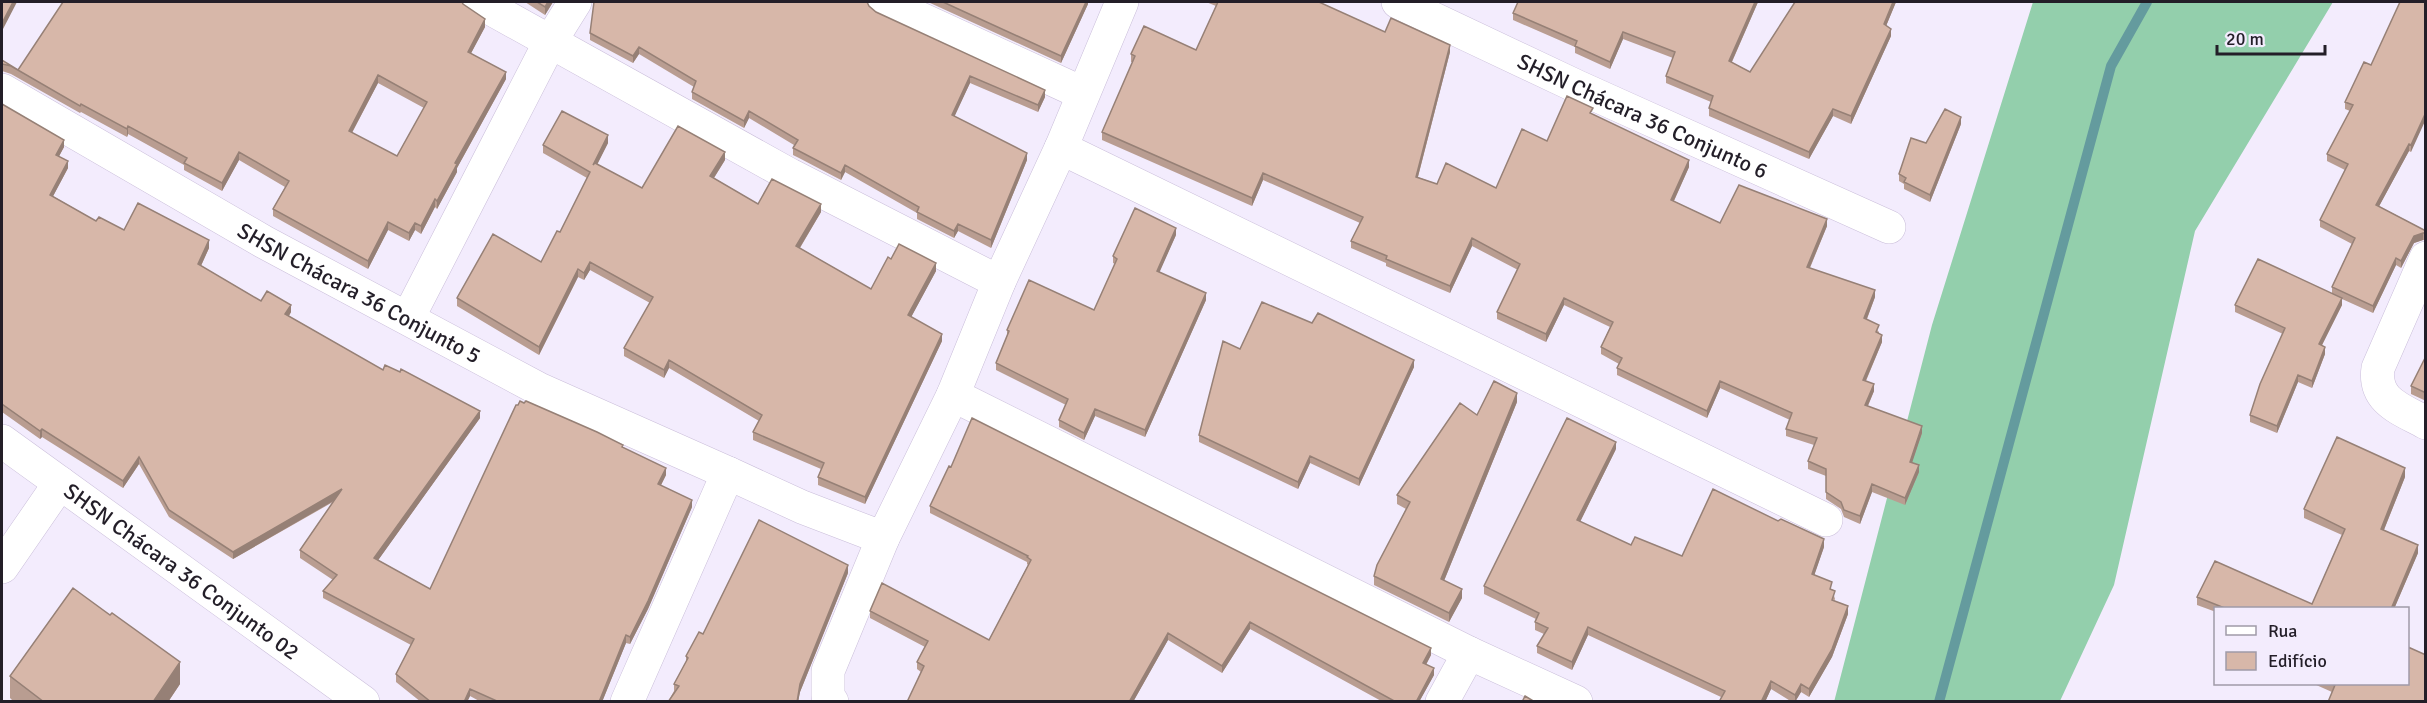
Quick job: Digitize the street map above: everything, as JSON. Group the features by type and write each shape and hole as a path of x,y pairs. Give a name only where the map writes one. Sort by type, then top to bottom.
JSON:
{"street":[{"path":"479,2 790,176 999,282"},
{"path":"408,318 550,42 575,2"},
{"path":"884,2 1082,93"},
{"path":"832,702 828,696 828,671 883,538 953,395 999,282 1060,148 1122,2"},
{"name":"SHSN Chácara 36 Conjunto 6","path":"1398,2 1578,87 1889,227"},
{"name":"SHSN Chácara 36 Conjunto 5","path":"2,90 264,242 538,389 802,507 883,538"},
{"path":"1060,148 1826,520"},
{"path":"2426,258 2378,368 2376,378 2378,388 2393,405 2426,423"},
{"path":"953,395 1468,653 1576,702"},
{"name":"SHSN Chácara 36 Conjunto 02","path":"2,441 363,702"},
{"path":"627,702 728,473"},
{"path":"2,567 60,483"},
{"path":"1442,702 1468,653"}],"green space":[{"path":"2033,2 2333,2 2195,231 2114,585 2060,701 1834,702 1932,325"}],"building":[{"path":"2,2 13,2 2,23"},
{"path":"63,2 462,2 485,19 468,52 506,72 455,163 457,164 437,201 435,199 421,226 415,223 409,233 388,222 368,261 273,209 289,181 239,152 222,183 184,163 187,158 128,126 127,129 81,104 80,106 11,66 2,64 2,60 18,70","holes":["378,75 427,102 397,156 349,131"]},
{"path":"537,2 548,2 545,7"},
{"path":"594,2 867,2 876,12 1045,90 1038,105 970,76 952,115 1027,153 991,240 958,224 954,231 917,212 919,207 845,165 841,173 793,148 798,140 749,111 744,121 692,92 696,81 639,47 633,56 590,33"},
{"path":"943,2 1086,2 1061,56"},
{"path":"1218,2 1319,2 1385,32 1391,18 1450,45 1416,177 1437,184 1446,163 1496,188 1522,129 1547,141 1567,96 1593,108 1590,113 1689,160 1671,200 1720,223 1739,185 1827,219 1807,267 1875,290 1864,318 1879,325 1876,332 1882,335 1863,380 1874,384 1865,405 1922,426 1910,462 1919,465 1905,498 1872,484 1860,516 1844,510 1841,502 1826,492 1826,469 1808,461 1817,438 1786,429 1792,413 1720,381 1707,411 1617,368 1622,358 1601,347 1613,322 1564,298 1546,334 1497,312 1520,264 1472,238 1450,286 1386,259 1387,256 1351,241 1363,217 1263,173 1252,198 1102,132 1135,56 1131,54 1144,26 1196,50"},
{"path":"1518,2 1755,2 1729,61 1750,72 1795,2 1893,2 1884,24 1891,29 1851,116 1833,109 1809,152 1709,108 1713,96 1666,76 1675,52 1623,32 1610,62 1575,46 1577,41 1513,13"},
{"path":"2400,2 2426,2 2426,112 2411,145 2409,144 2376,205 2426,233 2414,236 2401,261 2396,258 2373,306 2332,287 2355,238 2320,220 2348,164 2327,154 2353,105 2345,102 2364,62 2371,65"},
{"path":"2,104 64,140 56,155 68,161 50,195 96,221 99,217 124,230 138,203 209,240 198,264 261,301 267,291 291,305 285,314 383,370 385,365 400,372 401,369 480,411 374,558 430,589 516,405 520,401 524,403 526,401 597,432 666,468 658,484 692,500 648,601 630,637 626,635 599,702 499,702 470,689 464,702 431,702 396,674 414,639 323,591 337,575 300,550 342,489 233,552 169,510 139,457 123,481 42,429 40,431 2,404"},
{"path":"1945,109 1961,117 1930,195 1904,182 1906,178 1899,174 1911,138 1926,143"},
{"path":"562,111 608,135 593,165 595,163 642,188 678,126 725,152 710,176 758,204 772,179 821,204 796,246 871,289 888,257 891,259 899,244 936,263 908,315 942,334 865,497 818,477 824,463 753,432 762,415 669,360 664,370 624,348 653,297 590,262 584,273 578,269 539,347 457,298 493,234 541,262 557,231 560,232 590,172 543,145"},
{"path":"1135,208 1176,228 1157,271 1206,293 1145,430 1095,409 1084,433 1059,420 1068,399 996,363 1009,331 1007,330 1029,280 1094,310 1117,259 1113,256"},
{"path":"2258,259 2342,298 2319,344 2325,347 2312,381 2298,375 2277,426 2250,415 2260,384 2285,328 2235,305"},
{"path":"1262,302 1312,323 1318,313 1414,360 1359,479 1310,456 1298,482 1199,435 1223,341 1240,349"},
{"path":"2426,356 2426,393 2411,386"},
{"path":"1494,381 1517,393 1441,579 1462,589 1449,613 1374,576 1377,565 1410,502 1397,495 1460,403 1477,415"},
{"path":"972,418 1431,648 1423,663 1434,668 1416,702 1396,702 1250,622 1222,666 1168,633 1129,702 907,702 924,666 917,662 928,641 870,611 882,583 989,640 1031,560 1028,556 930,506 949,466 951,467"},
{"path":"1567,418 1616,442 1577,520 1631,545 1635,537 1682,556 1713,489 1778,521 1781,519 1824,539 1812,574 1832,582 1830,589 1835,591 1832,600 1848,606 1832,649 1809,689 1801,684 1795,695 1771,681 1761,702 1719,702 1725,691 1588,627 1572,662 1537,646 1548,628 1535,622 1539,613 1484,586"},
{"path":"2337,437 2405,468 2381,529 2418,545 2392,607 2222,607 2197,597 2215,561 2312,604 2345,529 2304,509"},
{"path":"759,520 848,565 800,684 797,702 668,702 679,686 674,684 688,658 686,656 699,632 703,634"},
{"path":"73,588 180,662 153,702 44,702 10,676"},
{"path":"2409,647 2426,655 2426,702 2328,702 2335,685 2409,685"},
{"path":"1525,696 1535,702 1522,702"}],"waterway":[{"path":"1939,702 2111,66 2147,2"}]}
